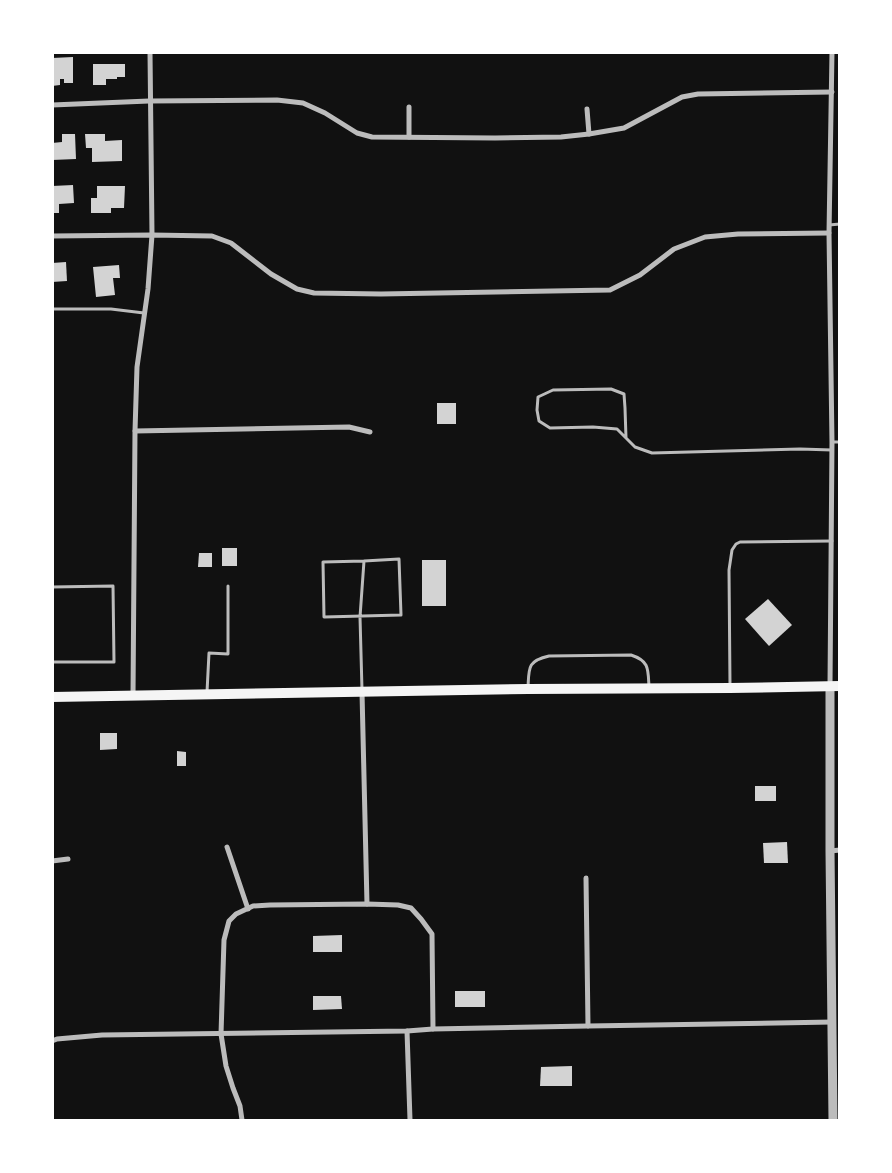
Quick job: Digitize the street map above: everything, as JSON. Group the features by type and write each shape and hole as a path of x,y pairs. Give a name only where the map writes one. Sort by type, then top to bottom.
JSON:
{"main road":[{"path":"52,697 835,686"}],"street":[{"path":"132,696 137,367 148,289 152,235 150,52"},
{"path":"832,52 829,234 835,686 834,1120"},
{"path":"52,105 150,101 277,100 303,103 325,113 357,133 372,137 514,138 561,137 624,128 682,97 698,94 832,92"},
{"path":"409,107 409,137"},
{"path":"587,109 589,134"},
{"path":"52,236 212,236 232,243 271,274 297,289 314,293 381,294 610,290 640,275 674,249 705,237 738,234 829,234"},
{"path":"135,431 349,427 370,432"},
{"path":"362,692 367,904"},
{"path":"227,847 248,909"},
{"path":"52,861 68,859"},
{"path":"586,878 588,1026"},
{"path":"242,1120 240,1106 226,1066 222,1034 224,940 229,921 236,914 253,906 270,905 367,904 398,905 411,908 432,934 433,1029"},
{"path":"52,1040 102,1035 833,1022"},
{"path":"407,1031 410,1120"}],"lane":[{"path":"829,224 840,224"},
{"path":"52,310 111,309 145,313"},
{"path":"626,438 624,394 611,389 553,390 538,397 537,410 539,421 550,428 594,427 617,429 626,438 635,447 652,453 800,449 832,450"},
{"path":"832,442 840,442"},
{"path":"730,688 729,570 732,550 736,544 740,542 832,541"},
{"path":"399,559 400,615 324,617 323,562 364,561 399,559"},
{"path":"362,692 360,617 364,561"},
{"path":"52,586 113,586 114,662 52,662"},
{"path":"207,695 209,653 228,654 228,586"},
{"path":"528,689 529,670 537,659 549,656 631,654 641,658 647,667 650,688"}],"building":[{"path":"73,57 73,83 64,83 64,79 60,79 60,85 52,86 52,58"},
{"path":"93,64 125,64 125,77 106,79 106,85 93,85"},
{"path":"62,134 75,134 76,159 52,160 52,143 62,142"},
{"path":"85,134 105,134 105,141 122,140 122,161 92,162 92,148 86,148"},
{"path":"73,185 74,203 59,204 59,213 52,213 52,186"},
{"path":"97,186 125,186 124,208 111,208 111,213 91,213 91,198 97,198"},
{"path":"66,262 67,281 52,282 52,263"},
{"path":"119,265 120,278 113,278 115,295 96,297 93,267"},
{"path":"437,403 456,403 456,424 437,424"},
{"path":"222,548 237,548 237,566 222,566"},
{"path":"199,553 212,553 212,567 198,567"},
{"path":"422,560 446,560 446,606 422,606"},
{"path":"768,599 792,625 769,646 745,619"},
{"path":"100,733 117,733 117,749 100,750"},
{"path":"177,751 186,752 186,766 177,766"},
{"path":"755,786 776,786 776,801 755,801"},
{"path":"787,842 788,863 764,863 763,843"},
{"path":"342,935 342,952 313,952 313,936"},
{"path":"455,991 485,991 485,1007 455,1007"},
{"path":"313,996 341,996 342,1009 313,1010"},
{"path":"572,1066 572,1086 540,1086 541,1067"}]}
